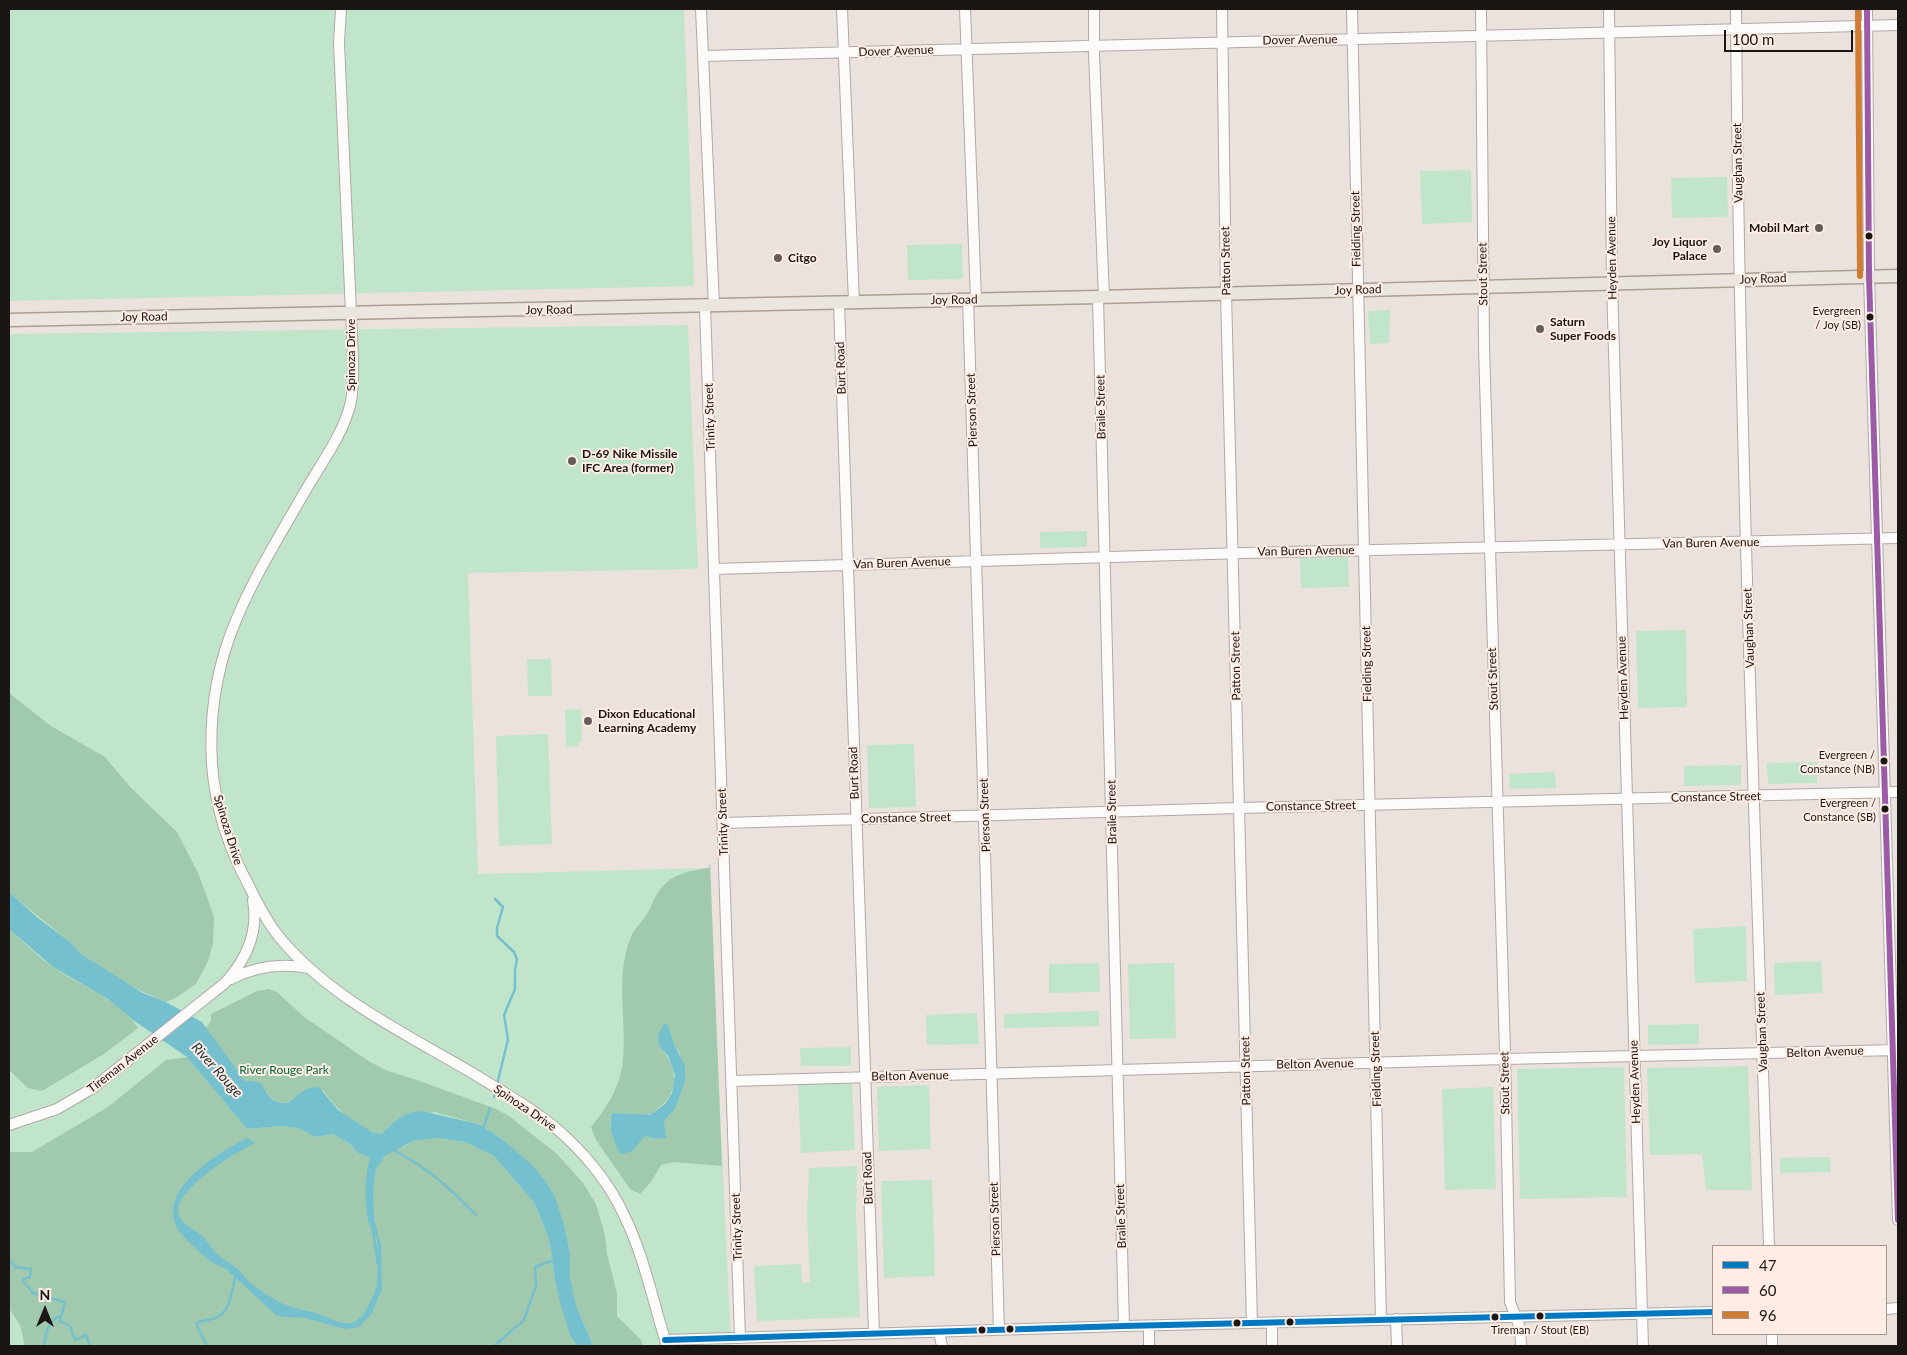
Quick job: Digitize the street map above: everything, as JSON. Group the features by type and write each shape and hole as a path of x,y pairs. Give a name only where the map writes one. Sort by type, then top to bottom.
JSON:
{"main road":[{"name":"Joy Road","path":"9,320 1101,297 1898,276"}],"street":[{"name":"Spinoza Drive","path":"341,9 339,43 353,380 347,414 339,432 243,601 226,642 216,686 211,739 216,790 230,845 252,892 266,918 279,936 310,968 332,987 364,1009 547,1121 570,1141 596,1170 623,1211 640,1255 666,1343"},
{"name":"Trinity Street","path":"701,9 715,569 740,1338"},
{"path":"842,9 854,302"},
{"name":"Pierson Street","path":"964,9 972,299 976,560 999,1330"},
{"name":"Braile Street","path":"1094,9 1101,297 1104,556 1124,1326"},
{"name":"Patton Street","path":"1222,9 1226,293 1252,1323"},
{"name":"Fielding Street","path":"1352,9 1357,290 1377,1062 1381,1320"},
{"name":"Stout Street","path":"1481,9 1483,286 1510,1302 1520,1328 1521,1346"},
{"name":"Heyden Avenue","path":"1610,9 1612,283 1643,1346"},
{"name":"Vaughan Street","path":"1736,9 1740,280 1747,542 1770,1245"},
{"path":"1868,9 1869,276 1879,539 1885,793 1896,1050 1898,1220"},
{"name":"Dover Avenue","path":"703,56 1898,25"},
{"name":"Burt Road","path":"839,303 874,1333"},
{"name":"Van Buren Avenue","path":"715,569 1104,556 1898,538"},
{"name":"Constance Street","path":"723,823 1898,792"},
{"path":"225,983 241,963 250,942 255,917 252,892"},
{"path":"225,983 246,972 268,967 291,966 310,968"},
{"name":"Tireman Avenue","path":"9,1125 43,1115 71,1102 93,1088 225,983"},
{"name":"Belton Avenue","path":"732,1081 1377,1062 1896,1050"},
{"path":"666,1343 874,1333 1712,1312"},
{"path":"1396,1319 1397,1346"},
{"path":"1272,1322 1272,1346"},
{"path":"1149,1326 1150,1346"},
{"path":"939,1332 942,1346"}],"green space":[{"path":"9,9 684,9 694,286 9,301"},
{"path":"1471,170 1472,222 1422,224 1420,171"},
{"path":"1727,177 1728,217 1672,218 1671,178"},
{"path":"962,244 963,279 908,280 907,245"},
{"path":"1390,310 1389,343 1370,344 1368,311"},
{"name":"River Rouge Park","path":"688,325 698,569 468,573 478,874 709,868 731,1346 9,1346 9,334"},
{"path":"1087,531 1087,547 1040,548 1040,532"},
{"path":"1348,557 1349,587 1301,588 1300,558"},
{"path":"1686,630 1687,707 1638,708 1636,631"},
{"path":"527,659 551,659 552,696 528,696"},
{"path":"9,693 51,726 105,757 131,788 177,832 199,875 214,917 213,944 208,961 196,984 177,997 166,1002 133,987 102,969 82,955 9,892"},
{"path":"581,709 582,741 579,741 579,746 566,747 565,710"},
{"path":"548,734 552,844 499,846 496,736"},
{"path":"914,744 916,807 869,808 867,745"},
{"path":"1817,762 1817,783 1768,784 1767,763"},
{"path":"1741,765 1741,785 1684,786 1684,766"},
{"path":"1555,772 1556,788 1510,789 1509,774"},
{"path":"710,862 722,1166 674,1162 661,1165 651,1182 640,1194 630,1189 596,1140 591,1127 612,1096 622,1069 624,1045 622,984 626,954 631,936 647,914 662,887 680,875 709,868","holes":["674,1044 680,1054 685,1082 675,1109 664,1121 656,1139 645,1136 613,1139 610,1123 612,1113 639,1116 650,1114 665,1102 670,1095 673,1087 673,1071 670,1062 659,1046"]},
{"path":"1746,926 1747,981 1695,983 1693,929"},
{"path":"9,929 53,967 121,1009 138,1028 104,1054 42,1091 28,1088 9,1070"},
{"path":"1821,961 1823,993 1775,995 1774,963"},
{"path":"1099,963 1100,992 1049,993 1049,964"},
{"path":"1174,963 1176,1038 1130,1039 1128,964"},
{"path":"269,989 277,992 304,1017 370,1062 388,1071 496,1109 509,1116 557,1154 583,1183 596,1204 605,1235 607,1254 617,1294 617,1316 641,1340 643,1346 593,1346 576,1305 570,1277 570,1253 564,1225 514,1149 495,1134 478,1124 434,1112 389,1126 382,1134 365,1129 357,1124 334,1104 323,1090 296,1097 288,1103 282,1103 269,1096 258,1082 245,1081 206,1028 211,1021 211,1014 257,991"},
{"path":"1099,1011 1099,1026 1004,1028 1004,1014"},
{"path":"977,1013 979,1044 927,1045 926,1015"},
{"path":"1699,1024 1699,1044 1648,1045 1648,1025"},
{"path":"851,1047 851,1066 801,1066 800,1048"},
{"path":"187,1057 247,1129 282,1126 298,1128 316,1137 333,1134 350,1144 358,1153 403,1147 413,1141 437,1138 465,1142 494,1156 532,1200 538,1211 548,1237 555,1281 570,1335 577,1346 25,1346 20,1325 10,1310 9,1152 32,1152 108,1107 166,1060"},
{"path":"1748,1066 1752,1190 1706,1190 1702,1154 1650,1155 1647,1068"},
{"path":"1624,1067 1627,1197 1520,1199 1517,1069"},
{"path":"852,1082 855,1150 801,1153 798,1084"},
{"path":"929,1085 931,1149 879,1151 877,1087"},
{"path":"1493,1087 1496,1189 1445,1190 1442,1089"},
{"path":"1830,1157 1831,1172 1780,1173 1780,1158"},
{"path":"857,1166 856,1214 860,1317 757,1321 754,1266 801,1264 802,1283 810,1282 807,1216 809,1168"},
{"path":"932,1180 935,1276 884,1278 881,1181"}],"water":[{"name":"River Rouge","path":"9,892 38,918 70,942 81,954 143,993 166,1002 202,1022 245,1081 258,1082 263,1086 268,1095 276,1101 288,1103 306,1089 319,1087 338,1110 372,1132 382,1134 400,1118 416,1111 422,1111 478,1124 495,1134 535,1168 555,1197 570,1253 570,1277 576,1305 593,1346 577,1346 570,1335 555,1281 548,1237 532,1200 494,1156 465,1142 437,1138 413,1141 383,1157 382,1162 376,1168 373,1190 374,1219 381,1245 382,1289 372,1313 359,1327 345,1329 305,1318 276,1315 226,1269 210,1261 184,1237 175,1222 174,1206 179,1192 190,1178 219,1154 247,1138 255,1143 222,1162 187,1192 180,1202 178,1211 181,1219 203,1237 218,1255 269,1296 290,1307 316,1313 338,1322 350,1323 355,1322 364,1313 377,1286 377,1241 368,1220 366,1205 366,1180 370,1157 358,1153 350,1144 333,1134 316,1137 298,1128 282,1126 247,1129 187,1057 133,1020 108,999 53,967 9,929"},
{"path":"667,1023 674,1044 685,1066 685,1082 675,1109 664,1121 666,1138 656,1139 645,1136 631,1152 620,1154 612,1134 612,1113 650,1115 665,1104 672,1093 675,1075 668,1056 659,1046 658,1035 664,1024"}],"waterway":[{"path":"495,899 503,907 497,928 497,936 514,952 517,959 515,989 504,1015 508,1039 497,1085"},
{"path":"483,1129 490,1108"},
{"path":"395,1151 438,1180 476,1215"},
{"path":"372,1225 378,1264"},
{"path":"9,1260 16,1267 31,1269 30,1277 23,1281 33,1293 65,1302 60,1321 70,1326 75,1340 86,1335 90,1346"},
{"path":"494,1346 524,1320 536,1286 535,1267 554,1260"},
{"path":"207,1346 197,1323 221,1315 228,1305 236,1275"},
{"path":"44,1346 48,1329 59,1316"}],"transit line":[{"name":"96","path":"1858,9 1860,276"},
{"name":"60","path":"1867,9 1869,276 1898,1220"},
{"name":"47","path":"665,1340 1124,1326 1712,1312"}],"place":[{"name":"Mobil Mart","path":"1819,228"},
{"name":"Joy Liquor Palace","path":"1717,249"},
{"name":"Citgo","path":"778,258"},
{"name":"Evergreen / Joy (SB)","path":"1870,317"},
{"name":"Saturn Super Foods","path":"1540,329"},
{"name":"D-69 Nike Missile IFC Area (former)","path":"572,461"},
{"name":"Dixon Educational Learning Academy","path":"588,721"},
{"name":"Evergreen / Constance (NB)","path":"1884,761"},
{"name":"Evergreen / Constance (SB)","path":"1885,809"},
{"name":"Tireman / Stout (EB)","path":"1540,1316"}]}
